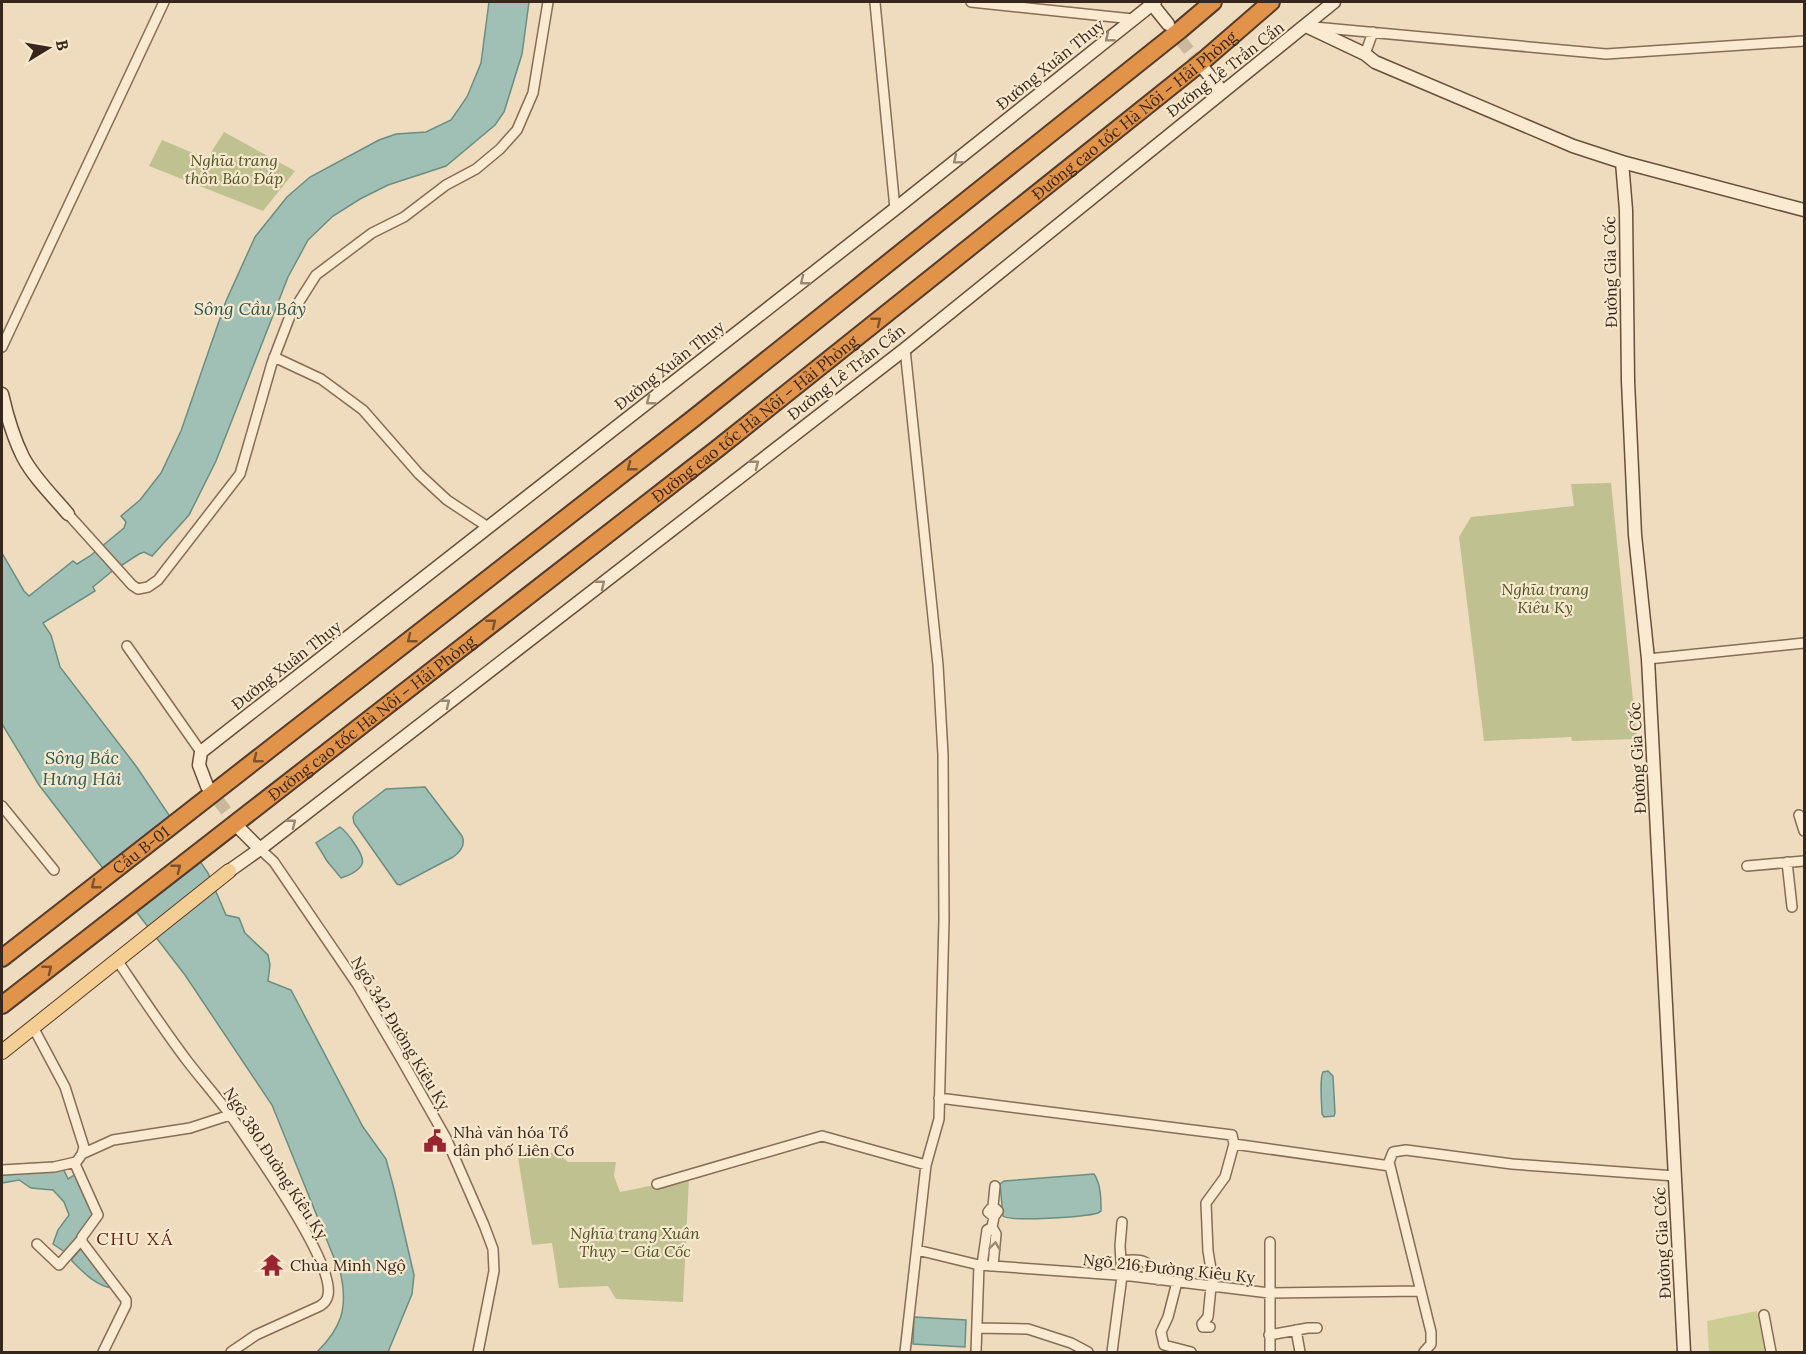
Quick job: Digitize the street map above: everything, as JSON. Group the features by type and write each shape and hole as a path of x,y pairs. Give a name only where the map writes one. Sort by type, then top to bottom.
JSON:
{"highway":[{"path":"694,418 1204,2"},
{"path":"207,792 694,418 1213,2"},
{"name":"Đường cao tốc Hà Nội – Hải Phòng","path":"235,827 717,449 1204,60 1271,2"},
{"name":"Cầu B-01","path":"2,957 207,792"},
{"path":"2,1005 235,827"}],"main road":[{"name":"Đường Lê Trần Cẩn","path":"229,871 904,348 1334,2"},
{"name":"Đường Xuân Thụy","path":"201,752 1153,3"},
{"path":"1153,3 1168,24"},
{"path":"1306,26 1365,54 1375,62 1573,146 1622,162 1804,210"},
{"path":"1204,69 1222,91"},
{"name":"Đường Gia Cốc","path":"1622,162 1626,210 1628,381 1635,535 1648,659 1684,1353"},
{"path":"2,394 10,425 24,459 68,514"},
{"path":"201,752 199,765 207,792"},
{"path":"235,827 260,849"},
{"path":"2,1052 229,871"}],"street":[{"path":"2,346 164,2"},
{"path":"68,514 138,589 148,587 158,580 240,474 274,357 290,316 316,275 372,232 404,217 446,185 476,169 500,149 517,130 533,93 548,2"},
{"path":"876,2 894,209"},
{"path":"971,2 1133,19"},
{"path":"1306,26 1606,54 1804,41"},
{"path":"1365,54 1373,32"},
{"path":"904,348 938,665 943,755 944,919 939,1119 926,1165 905,1353"},
{"path":"274,357 321,380 363,410 419,474 447,500 488,527"},
{"path":"1648,659 1804,644"},
{"path":"127,646 201,752"},
{"path":"2,806 54,870"},
{"path":"1799,815 1804,831"},
{"name":"Ngõ 342 Đường Kiêu Kỵ","path":"260,849 274,862 357,984 446,1138 484,1225 493,1249 494,1271 478,1353"},
{"path":"1747,866 1804,861"},
{"path":"1787,862 1792,907"},
{"name":"Ngõ 380 Đường Kiêu Kỵ","path":"117,960 187,1061 230,1115 287,1200 323,1266 328,1295 326,1301 320,1306 256,1335 231,1353"},
{"path":"33,1027 69,1095 84,1147 76,1162 76,1167 98,1215 81,1240 59,1265 37,1244"},
{"path":"939,1098 1226,1133 1233,1137 1234,1144 1225,1177 1206,1203 1208,1251 1213,1287 1208,1317 1202,1324 1203,1327 1210,1327"},
{"path":"82,1154 113,1140 190,1128 230,1115"},
{"path":"657,1184 822,1136 926,1165"},
{"path":"1234,1144 1390,1166"},
{"path":"1424,1353 1432,1339 1390,1166 1390,1156 1393,1152 1406,1150 1512,1164 1676,1176"},
{"path":"2,1170 37,1169 76,1162"},
{"path":"993,1266 996,1234 992,1227 994,1217 998,1212 993,1206 995,1186"},
{"path":"1112,1353 1122,1276 1120,1246 1122,1222"},
{"path":"976,1353 981,1265 987,1230 992,1227"},
{"path":"81,1240 126,1300 126,1305 103,1353"},
{"path":"1270,1242 1270,1353"},
{"name":"Ngõ 216 Đường Kiêu Kỵ","path":"917,1250 981,1265 1122,1276 1269,1293 1420,1292"},
{"path":"1121,1261 1137,1259 1142,1261 1154,1270 1158,1280"},
{"path":"1178,1282 1161,1332 1161,1340 1164,1345 1191,1352"},
{"path":"1764,1315 1771,1353"},
{"path":"977,1328 1028,1329 1071,1343 1088,1353"},
{"path":"1269,1335 1317,1328"},
{"path":"1296,1330 1300,1353"}],"green space":[{"name":"Nghĩa trang thôn Báo Đáp","path":"224,132 295,171 263,211 149,166 162,140 207,159"},
{"name":"Nghĩa trang Kiêu Kỵ","path":"1611,483 1637,739 1572,741 1571,737 1484,741 1459,537 1471,517 1574,506 1571,484"},
{"name":"Nghĩa trang Xuân Thụy – Gia Cốc","path":"517,1151 558,1153 568,1162 616,1162 614,1176 620,1192 689,1178 683,1302 616,1299 608,1286 559,1288 552,1243 532,1245"},
{"path":"1757,1311 1765,1352 1709,1352 1707,1321"}],"water":[{"name":"Sông Bắc Hưng Hải","path":"489,2 529,2 522,54 504,112 495,125 446,166 388,185 360,199 333,216 308,240 288,277 216,461 189,515 152,556 144,552 139,554 93,587 95,591 43,623 51,635 60,667 136,766 208,873 226,915 239,918 245,933 268,955 270,965 268,981 291,990 363,1127 386,1159 414,1275 412,1294 388,1352 317,1352 332,1335 341,1317 344,1298 341,1275 272,1105 185,975 39,785 2,724 2,553 29,596 73,561 77,564 90,556 124,528 126,522 121,516 140,500 161,473 181,431 226,301 255,237 287,197 310,177 379,140 396,134 426,132 451,120 467,97 481,63"},
{"path":"425,787 462,836 463,845 453,857 400,885 397,884 354,823 353,817 386,789"},
{"path":"340,827 355,844 362,860 361,867 341,878 316,843"},
{"path":"1328,1071 1333,1076 1335,1113 1334,1116 1324,1117 1321,1080 1323,1072"},
{"path":"63,1168 68,1179 76,1174 96,1215 65,1252 53,1244 58,1230 69,1215 64,1202 53,1190 31,1188 19,1180 2,1183 2,1171 47,1172"},
{"path":"1094,1174 1101,1197 1101,1211 1098,1213 1033,1219 1003,1216 1000,1184 1004,1181"},
{"path":"83,1246 113,1288 96,1282 72,1261"},
{"path":"914,1317 966,1320 965,1347 913,1344"}],"pier":[{"path":"177,822 198,852 129,906 106,876"}],"tunnel":[{"path":"1170,27 1204,69"},
{"path":"208,787 239,828"}],"place":[{"name":"Nhà văn hóa Tổ dân phố Liên Cơ","path":"435,1141"},
{"name":"Chùa Minh Ngộ","path":"272,1265"}],"district":[{"name":"CHU XÁ","path":"135,1239"}],"water label":[{"name":"Sông Cầu Bây","path":"250,309"}]}
